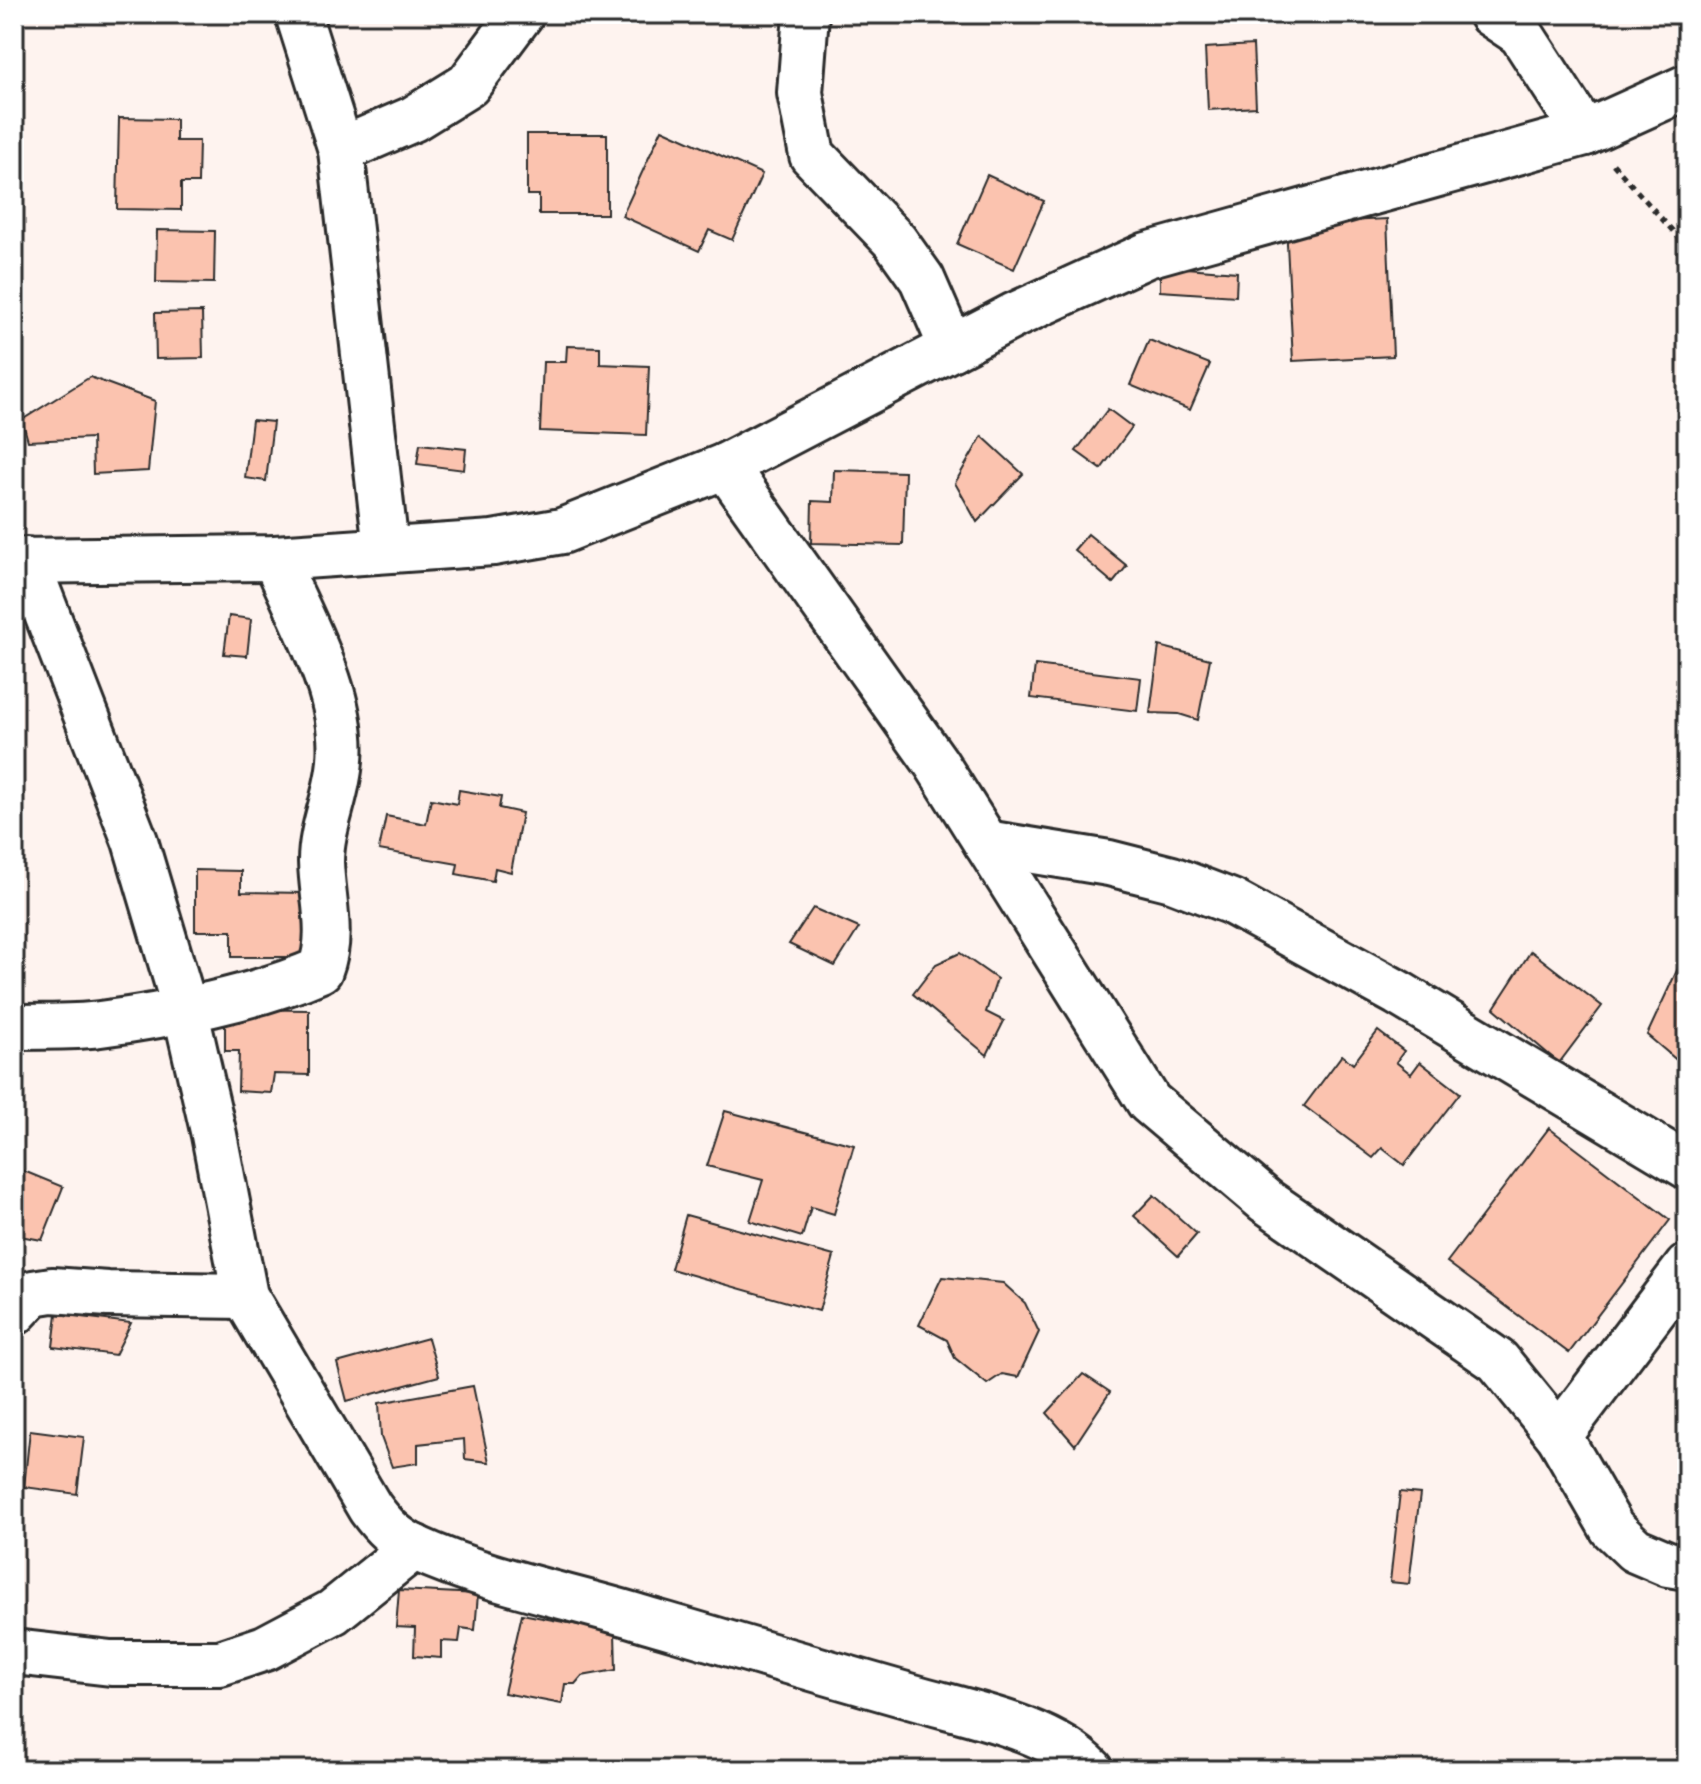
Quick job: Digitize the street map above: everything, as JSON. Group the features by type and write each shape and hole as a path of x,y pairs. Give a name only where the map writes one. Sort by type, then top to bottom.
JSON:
{"street":[{"path":"298,14 341,150 386,549"},
{"path":"341,150 413,119 468,85 521,14"},
{"path":"806,14 800,93 812,155 895,241 922,279 952,348"},
{"path":"1491,14 1521,34 1585,133"},
{"path":"1092,1770 1075,1754 1051,1741 990,1719 747,1651 633,1615 513,1584 414,1547 386,1530 245,1296 214,1135 185,1009 135,841 20,560 275,558 493,543 562,531 725,466 1015,315 1147,255 1585,133 1687,87"},
{"path":"725,466 936,763 1149,1102 1266,1201 1498,1361 1559,1436 1612,1528 1635,1550 1668,1564 1687,1567"},
{"path":"14,1027 97,1025 185,1009 299,979 320,970 327,951 321,862 341,757 338,719 325,673 275,558"},
{"path":"986,843 1122,866 1172,879 1232,902 1398,993 1687,1166"},
{"path":"1559,1436 1687,1267"},
{"path":"14,1313 33,1293 52,1290 245,1296"},
{"path":"14,1652 111,1663 220,1663 265,1648 333,1612 414,1547"}],"path":[{"path":"1585,133 1687,247"}],"building":[{"path":"1253,45 1256,107 1208,110 1205,48"},
{"path":"119,118 176,119 176,141 199,141 198,183 181,183 181,210 117,209"},
{"path":"662,129 762,174 732,240 709,230 699,251 622,216"},
{"path":"527,134 607,134 607,214 539,214 539,195 527,195"},
{"path":"987,175 1044,201 1014,269 957,244"},
{"path":"1387,219 1393,356 1293,361 1286,224"},
{"path":"157,230 215,231 214,283 156,282"},
{"path":"1160,266 1237,272 1236,296 1160,291"},
{"path":"202,312 203,358 156,359 155,313"},
{"path":"1149,340 1210,364 1190,410 1130,385"},
{"path":"567,346 600,347 600,364 649,366 646,435 540,431 543,362 566,362"},
{"path":"90,377 155,401 148,471 93,474 92,438 28,441 22,420"},
{"path":"1108,409 1132,427 1101,469 1076,451"},
{"path":"252,420 273,422 266,481 245,478"},
{"path":"982,436 1023,474 977,522 955,483"},
{"path":"420,444 466,449 464,470 417,464"},
{"path":"834,470 905,472 903,545 811,543 812,501 833,502"},
{"path":"1088,534 1127,566 1113,583 1074,550"},
{"path":"229,616 251,619 247,656 224,654"},
{"path":"1159,646 1210,659 1198,720 1179,714 1150,713"},
{"path":"1035,665 1141,678 1137,711 1031,698"},
{"path":"459,790 501,797 499,808 522,813 511,872 495,868 493,881 456,874 458,864 379,850 386,816 426,824 431,799 457,804"},
{"path":"195,870 241,871 241,892 306,893 305,957 232,957 232,931 195,931"},
{"path":"813,908 859,928 835,966 789,944"},
{"path":"1531,951 1602,1006 1559,1063 1494,1008"},
{"path":"1687,951 1686,1068 1647,1035"},
{"path":"960,953 997,979 986,1012 1004,1021 987,1055 913,994 936,964"},
{"path":"225,1009 309,1010 309,1075 274,1074 271,1093 238,1091 239,1051 225,1051"},
{"path":"1378,1031 1404,1051 1396,1062 1411,1074 1420,1062 1460,1093 1404,1165 1382,1148 1373,1158 1304,1106 1342,1055 1353,1064"},
{"path":"725,1111 854,1145 834,1214 811,1207 802,1237 750,1221 763,1180 707,1166"},
{"path":"1549,1128 1670,1220 1569,1353 1447,1262"},
{"path":"14,1167 63,1187 42,1240 14,1235"},
{"path":"1154,1195 1197,1234 1178,1256 1134,1216"},
{"path":"686,1215 834,1256 819,1311 671,1269"},
{"path":"942,1277 1003,1283 1025,1303 1039,1332 1018,1377 1002,1374 987,1384 955,1358 947,1340 919,1325"},
{"path":"57,1314 131,1323 115,1355 53,1347"},
{"path":"428,1338 439,1376 347,1401 337,1363"},
{"path":"16,1363 16,1404 14,1404"},
{"path":"1083,1374 1110,1392 1075,1445 1047,1413"},
{"path":"473,1386 489,1462 465,1459 464,1439 418,1444 418,1463 392,1467 381,1437 379,1403"},
{"path":"30,1430 84,1437 77,1494 24,1487"},
{"path":"1400,1492 1420,1494 1409,1584 1390,1582"},
{"path":"399,1590 478,1594 475,1630 461,1628 459,1642 441,1641 441,1658 414,1656 415,1628 396,1627"},
{"path":"522,1614 615,1632 616,1670 582,1676 575,1684 565,1684 562,1704 504,1693"}]}
